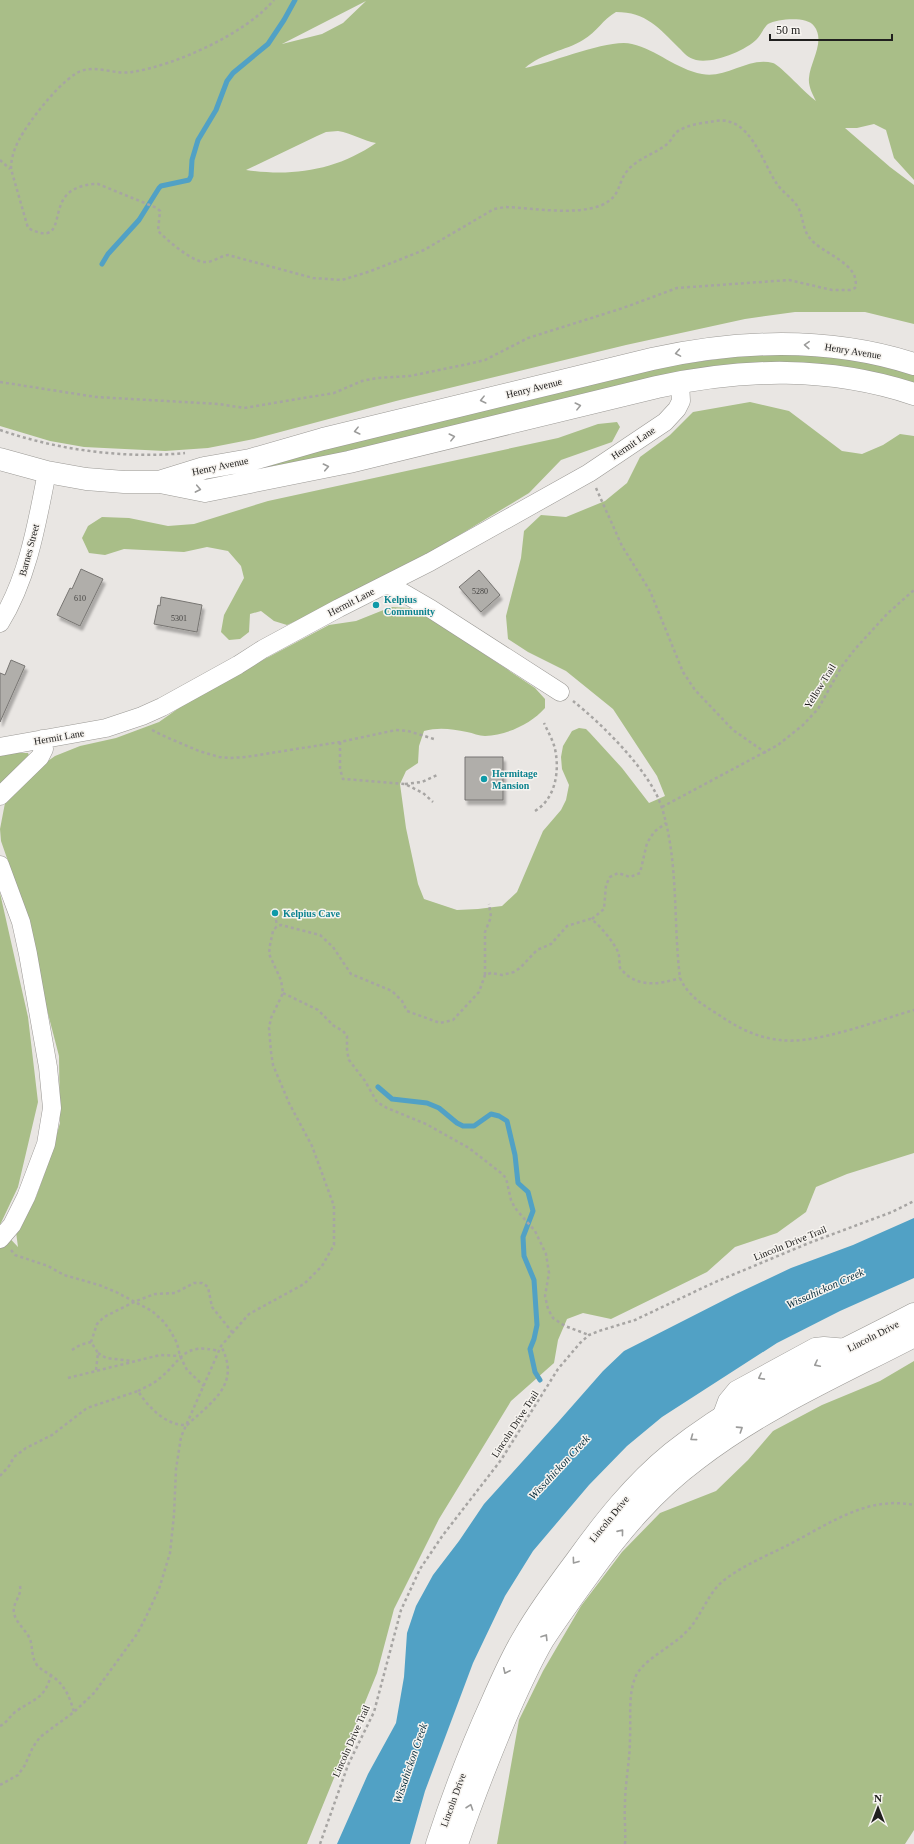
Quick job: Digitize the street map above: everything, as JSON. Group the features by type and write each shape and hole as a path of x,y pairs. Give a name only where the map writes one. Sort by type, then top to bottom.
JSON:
{"main road":[{"name":"Henry Avenue","path":"160,482 204,468 250,460 323,439 652,359 695,350 740,345 792,344 819,346 867,353 914,364"},
{"name":"Henry Avenue","path":"0,459 48,472 86,479 124,482 160,482 205,491 349,462 680,382 736,374 790,373 848,378 914,394"},
{"name":"Lincoln Drive","path":"437,1844 453,1798 486,1715 511,1661 540,1611 592,1538 629,1493 673,1453 720,1420 772,1389 914,1314"},
{"name":"Lincoln Drive","path":"457,1844 470,1804 492,1749 515,1696 543,1641 605,1552 629,1522 669,1481 697,1458 721,1442 773,1410 914,1336"}],"street":[{"name":"Hermit Lane","path":"0,747 106,728 142,716 209,681 270,645 339,608 437,559 589,473 664,422 677,409 681,401 680,382"},
{"name":"Barnes Street","path":"0,623 14,598 22,577 48,472"},
{"path":"388,584 431,609 560,692"},
{"path":"0,796 40,757 44,749 42,739"},
{"path":"0,865 16,905 28,954 47,1060 52,1108 46,1144 26,1197 2,1242"}],"path":[{"path":"0,382 96,397 219,404 244,408 334,393 362,381 377,378 410,376 484,360 528,338 623,308 677,288 789,280 832,290 842,291 854,288 856,283 854,277 842,261 816,245 809,238 798,206 775,182 756,146 739,126 726,121 718,121 679,130 667,145 628,168 618,192 602,205 587,209 571,210 505,207 494,209 424,250 365,273 342,280 313,278 232,255 220,256 205,262 199,260 179,249 158,231 157,225 160,211 157,208 112,188 98,184 89,184 71,191 65,197 56,226 51,232 44,234 35,232 28,228 20,197 10,169 11,159 18,141 30,121 56,91 72,76 83,70 94,69 117,73 131,72 178,58 212,44 246,25 259,16 274,0"},
{"path":"0,160 10,169"},
{"path":"589,473 622,546 650,591 683,672 695,690 733,730 766,753"},
{"name":"Yellow Trail","path":"662,808 766,753 802,725 818,709 842,666 855,649 888,613 914,590"},
{"path":"560,692 588,713 615,740 648,781 662,808 666,823 672,862 680,978 684,988 694,998 750,1033 782,1041 802,1040 826,1035 914,1010"},
{"path":"142,716 147,725 155,732 187,747 219,757 246,757 340,742 396,730 408,731 434,739"},
{"path":"535,811 548,800 556,775 555,749 552,738 544,723"},
{"path":"340,742 340,769 343,780 405,784 422,782 437,775"},
{"path":"405,784 423,793 433,802"},
{"path":"485,975 491,973 502,975 514,972 520,968 537,950 551,944 567,926 585,919 592,919 604,908 606,885 610,877 618,873 630,877 640,873 647,842 654,832 666,823"},
{"path":"277,926 288,926 320,935 333,946 351,974 392,991 402,1001 407,1011 440,1023 453,1020 465,1009 479,992 485,975 485,932 491,917 489,904"},
{"path":"0,1785 18,1775 40,1737 74,1712 94,1693 137,1634 159,1589 170,1553 177,1462 181,1437 221,1346 249,1314 304,1284 322,1266 334,1245 334,1206 312,1146 289,1103 273,1065 269,1028 271,1018 283,993 281,980 270,954 271,937 277,926 275,914"},
{"path":"592,919 613,944 619,956 620,968 631,979 648,984 664,983 680,978"},
{"path":"283,993 318,1010 334,1026 343,1031 347,1036 346,1051 349,1060 365,1081 377,1102 387,1108 426,1124 469,1148 506,1178 511,1200 515,1208 535,1231 546,1254 549,1273 546,1296 550,1314 553,1318 565,1326 589,1336"},
{"name":"Lincoln Drive Trail","path":"320,1844 348,1765 374,1712 401,1610 420,1569 443,1535 501,1460 558,1369 580,1343 589,1336 635,1320 713,1283 809,1243 892,1212 914,1201"},
{"path":"2,1242 15,1254 48,1266 64,1275 100,1285 136,1301 152,1311 164,1322 177,1343 180,1356 187,1370 204,1386"},
{"path":"91,1342 97,1324 104,1317 136,1301 155,1294 175,1292 194,1283 202,1283 208,1287 212,1307 232,1332"},
{"path":"72,1350 80,1345 91,1342"},
{"path":"91,1342 98,1353 106,1358 134,1361"},
{"path":"187,1425 221,1391 228,1377 227,1357 221,1346"},
{"path":"68,1378 160,1355 180,1356 196,1350 208,1349 218,1351"},
{"path":"96,1370 98,1353"},
{"path":"0,1476 9,1466 14,1457 26,1448 52,1435 87,1408 138,1391 159,1379 180,1356"},
{"path":"138,1391 143,1399 164,1419 172,1423 187,1425"},
{"path":"625,1844 625,1805 630,1756 632,1693 635,1677 643,1667 690,1628 714,1590 723,1581 755,1561 847,1514 879,1504 895,1503 914,1505"},
{"path":"20,1586 21,1592 14,1605 14,1611 16,1618 31,1641 32,1656 36,1664 43,1671 51,1675 66,1691 74,1712"},
{"path":"0,1726 10,1719 17,1710 38,1699 48,1688 51,1675"}],"green space":[{"path":"0,0 914,0 914,180 894,158 886,130 874,124 857,128 845,128 890,167 914,185 914,324 865,312 795,312 745,319 626,345 396,401 254,439 208,448 165,451 84,447 50,441 0,426","holes":["366,1 343,23 322,34 282,44","616,12 636,15 644,18 665,34 688,57 703,61 728,56 745,48 757,39 768,24 773,22 792,19 810,23 814,26 818,38 818,45 809,78 810,87 816,101 782,69 773,63 755,62 729,71 711,75 702,74 693,72 632,44 622,43 595,48 525,68 546,55 569,47 588,37","326,132 343,132 376,143 346,160 314,169 281,173 246,170"]},
{"path":"762,353 846,358 914,373 914,385 813,366 200,483 197,479 652,368"},
{"path":"750,402 789,411 842,451 862,454 883,445 900,434 914,436 914,1153 847,1174 816,1187 806,1212 777,1233 735,1247 707,1272 611,1319 583,1313 567,1319 558,1340 554,1363 511,1401 439,1519 394,1609 377,1673 307,1844 0,1844 0,1228 18,1247 16,1232 36,1197 48,1164 60,1123 59,1056 10,867 1,841 0,829 5,803 17,787 34,771 55,756 80,746 116,738 159,722 189,701 329,625 356,621 391,607 409,608 430,618 535,688 545,699 545,708 539,714 526,724 510,731 480,736 469,732 446,729 424,731 419,746 418,763 406,771 400,784 406,828 418,884 424,899 457,910 502,906 517,892 543,831 561,810 566,800 569,785 562,769 561,757 563,746 572,731 579,728 586,729 622,768 649,803 665,796 657,776 613,709 566,671 528,652 508,639 506,616 521,558 524,531 541,515 566,517 605,501 627,483 640,457 670,435 693,412"},
{"path":"617,422 620,427 612,442 561,460 529,493 408,566 351,597 287,625 274,621 261,611 250,614 249,632 240,639 229,640 221,632 224,615 244,578 241,566 228,551 207,547 184,552 124,549 105,555 89,553 82,538 88,526 102,517 129,518 168,526 194,524 268,501 558,438 598,424"},
{"path":"16,753 28,753 30,758 0,786 0,756"},
{"path":"0,893 28,1017 38,1102 18,1187 0,1225"},
{"path":"914,1361 914,1830 905,1844 497,1844 519,1720 543,1671 581,1606 622,1552 660,1513 716,1491 748,1460 773,1431 822,1405 880,1381"}],"water":[{"name":"Wissahickon Creek","path":"914,1218 914,1278 840,1311 777,1343 662,1417 627,1446 589,1485 533,1551 505,1596 473,1663 425,1791 410,1844 337,1844 368,1774 396,1723 404,1677 407,1633 416,1606 433,1575 459,1541 484,1504 603,1371 624,1351 736,1294 791,1268 853,1245"}],"building":[{"path":"81,569 103,579 80,626 57,615 70,588 72,589"},
{"path":"479,570 500,595 481,612 459,587"},
{"path":"161,597 202,605 197,632 154,624 158,605 160,606"},
{"path":"11,660 25,666 0,722 0,673 5,675"},
{"name":"Hermitage Mansion","path":"465,757 503,757 503,800 465,800"}],"waterway":[{"path":"102,264 108,254 139,220 161,186 189,180 191,176 192,160 198,140 216,110 227,81 233,73 268,44 295,0"},
{"path":"378,1087 392,1099 427,1103 439,1108 463,1126 474,1126 491,1114 499,1116 507,1121 515,1155 518,1183 528,1192 533,1211 523,1237 524,1256 534,1280 537,1325 530,1349 535,1372 540,1380"}],"place":[{"name":"Kelpius Community","path":"376,605"},
{"name":"Hermitage Mansion","path":"484,779"},
{"name":"Kelpius Cave","path":"275,913"}]}
